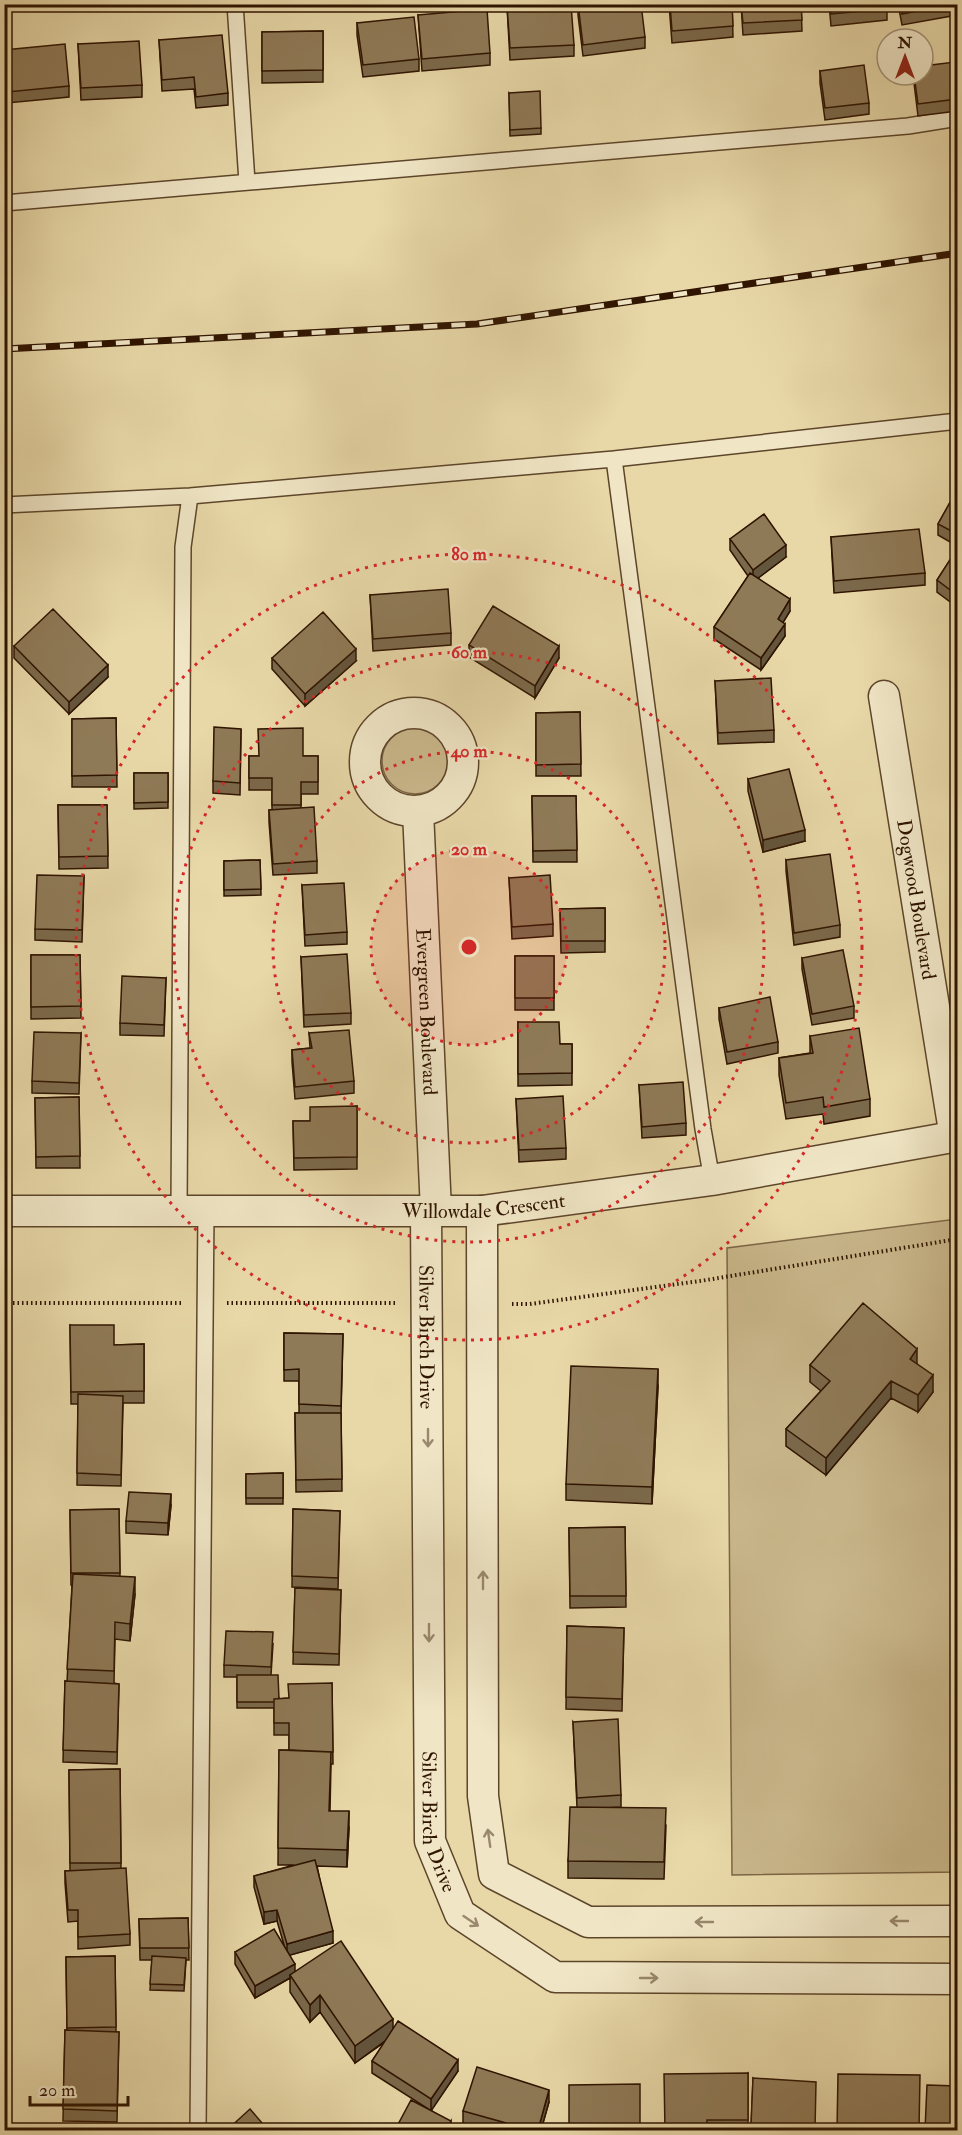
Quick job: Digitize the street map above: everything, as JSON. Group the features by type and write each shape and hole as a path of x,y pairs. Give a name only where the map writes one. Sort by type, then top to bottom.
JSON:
{"street":[{"name":"Dogwood Boulevard","path":"884,696 956,1137"},
{"name":"Evergreen Boulevard","path":"418,811 431,1211"},
{"name":"Willowdale Crescent","path":"4,1211 482,1210 712,1180 956,1137"},
{"path":"482,1210 483,1796 494,1874 588,1922 957,1921"},
{"name":"Silver Birch Drive","path":"431,1211 430,1841 460,1914 555,1977 957,1979"}],"lane":[{"path":"235,4 247,183"},
{"path":"4,203 908,126 957,118"},
{"path":"4,505 190,496 614,459 957,421"},
{"path":"614,459 703,1129 712,1180"},
{"path":"190,496 183,547 193,1210 198,2130"}],"shaded area":[{"path":"409,728 421,728 433,733 443,743 448,761 446,774 433,789 421,794 409,794 397,789 387,779 382,767 382,755 387,743 397,733"},
{"path":"957,1219 957,1872 732,1875 727,1248"}],"building":[{"path":"571,4 574,45 510,48 507,6"},
{"path":"578,4 641,4 645,37 583,45"},
{"path":"670,4 732,4 733,26 672,31"},
{"path":"741,4 801,4 802,20 743,23"},
{"path":"830,4 887,4 887,9 831,14"},
{"path":"901,4 952,4 902,14"},
{"path":"487,9 490,53 422,59 418,15"},
{"path":"414,17 419,59 363,65 357,23"},
{"path":"323,31 323,70 262,71 262,32"},
{"path":"222,35 228,93 196,97 194,77 162,80 159,40"},
{"path":"139,41 142,85 81,88 78,44"},
{"path":"65,44 69,86 7,92 4,50"},
{"path":"955,62 957,99 918,104 916,87 935,87 935,64"},
{"path":"864,65 869,103 825,108 820,71"},
{"path":"540,91 541,128 510,130 509,93"},
{"path":"957,490 957,534 938,524"},
{"path":"764,514 786,545 753,570 730,539"},
{"path":"919,529 925,573 834,581 831,537"},
{"path":"957,549 957,595 937,580"},
{"path":"750,573 790,599 778,619 785,624 761,658 714,627"},
{"path":"448,589 451,633 373,639 370,595"},
{"path":"493,606 559,646 535,686 469,645"},
{"path":"53,609 108,665 69,702 14,646"},
{"path":"323,612 356,649 305,694 272,658"},
{"path":"771,678 774,730 718,733 715,681"},
{"path":"580,712 581,764 536,765 536,713"},
{"path":"116,718 117,775 72,776 72,719"},
{"path":"214,727 241,729 240,783 213,781"},
{"path":"303,728 303,756 318,756 318,782 301,782 301,805 272,805 272,778 249,778 249,756 259,756 258,729"},
{"path":"789,769 805,830 763,840 748,779"},
{"path":"134,773 168,773 168,802 134,803"},
{"path":"532,796 576,796 577,850 533,851"},
{"path":"58,805 107,805 108,856 59,857"},
{"path":"314,807 317,861 273,864 269,810"},
{"path":"830,854 840,925 794,933 786,860"},
{"path":"260,860 261,889 224,890 224,861"},
{"path":"37,875 84,876 82,930 35,929"},
{"path":"550,875 553,924 512,927 509,878"},
{"path":"344,883 347,932 305,935 302,885"},
{"path":"605,908 605,941 561,941 560,909"},
{"path":"843,950 854,1006 812,1014 802,958"},
{"path":"347,954 351,1013 304,1015 301,957"},
{"path":"31,955 80,955 81,1006 31,1007"},
{"path":"515,956 554,956 554,998 515,998"},
{"path":"122,976 166,978 164,1025 120,1023"},
{"path":"770,997 778,1042 727,1052 719,1008"},
{"path":"518,1022 559,1022 560,1044 572,1044 572,1073 518,1074"},
{"path":"859,1028 870,1099 824,1107 823,1097 786,1103 779,1058 813,1053 810,1036"},
{"path":"349,1030 354,1081 295,1087 292,1050 312,1048 309,1033"},
{"path":"34,1032 81,1033 79,1083 32,1081"},
{"path":"683,1082 686,1123 642,1127 639,1085"},
{"path":"563,1096 566,1148 519,1150 516,1099"},
{"path":"79,1097 80,1156 36,1157 35,1098"},
{"path":"357,1106 357,1157 294,1158 293,1121 310,1121 310,1107"},
{"path":"863,1303 917,1349 910,1359 933,1375 918,1395 891,1381 826,1458 786,1429 830,1381 810,1365"},
{"path":"70,1325 114,1325 114,1345 144,1344 144,1391 71,1392"},
{"path":"284,1333 343,1334 341,1406 299,1404 299,1369 284,1370"},
{"path":"571,1366 658,1369 652,1487 566,1484"},
{"path":"78,1394 123,1396 121,1475 77,1473"},
{"path":"295,1413 341,1413 342,1479 296,1480"},
{"path":"283,1473 283,1498 246,1498 246,1474"},
{"path":"129,1492 171,1494 168,1523 126,1521"},
{"path":"119,1509 120,1573 71,1573 70,1510"},
{"path":"293,1509 340,1511 338,1578 292,1576"},
{"path":"625,1527 626,1596 570,1596 569,1528"},
{"path":"73,1574 135,1577 130,1624 115,1622 114,1671 67,1669"},
{"path":"295,1588 341,1590 339,1654 293,1652"},
{"path":"567,1626 624,1628 622,1699 566,1697"},
{"path":"226,1631 273,1632 271,1667 224,1665"},
{"path":"237,1675 278,1675 279,1699 274,1699 274,1702 237,1702"},
{"path":"65,1681 119,1684 117,1752 63,1750"},
{"path":"332,1683 333,1752 289,1750 289,1723 274,1723 274,1699 289,1698 288,1684"},
{"path":"618,1719 621,1795 577,1798 573,1722"},
{"path":"279,1750 331,1752 329,1811 349,1811 347,1850 278,1848"},
{"path":"120,1769 121,1863 70,1863 69,1770"},
{"path":"570,1807 666,1808 664,1862 568,1861"},
{"path":"315,1860 333,1931 287,1944 277,1910 264,1912 254,1876"},
{"path":"126,1868 130,1934 78,1937 78,1910 68,1910 65,1871"},
{"path":"188,1918 189,1948 140,1948 139,1919"},
{"path":"274,1929 295,1964 255,1986 235,1952"},
{"path":"341,1941 393,2019 355,2046 320,1995 310,2005 290,1975"},
{"path":"115,1956 116,2027 67,2028 66,1957"},
{"path":"152,1956 186,1958 184,1985 150,1984"},
{"path":"398,2021 458,2060 431,2099 372,2061"},
{"path":"65,2030 119,2032 117,2111 63,2109"},
{"path":"477,2067 549,2090 538,2130 463,2111"},
{"path":"748,2073 748,2120 707,2120 707,2130 665,2130 664,2074"},
{"path":"838,2074 920,2075 919,2130 837,2130"},
{"path":"753,2078 816,2082 815,2130 778,2130 778,2124 751,2125"},
{"path":"640,2084 640,2130 569,2130 569,2085"},
{"path":"927,2085 957,2086 957,2130 925,2130"},
{"path":"411,2100 451,2121 446,2130 395,2130"},
{"path":"250,2109 268,2130 227,2130"}],"railway":[{"path":"4,349 477,324 958,253"}]}
